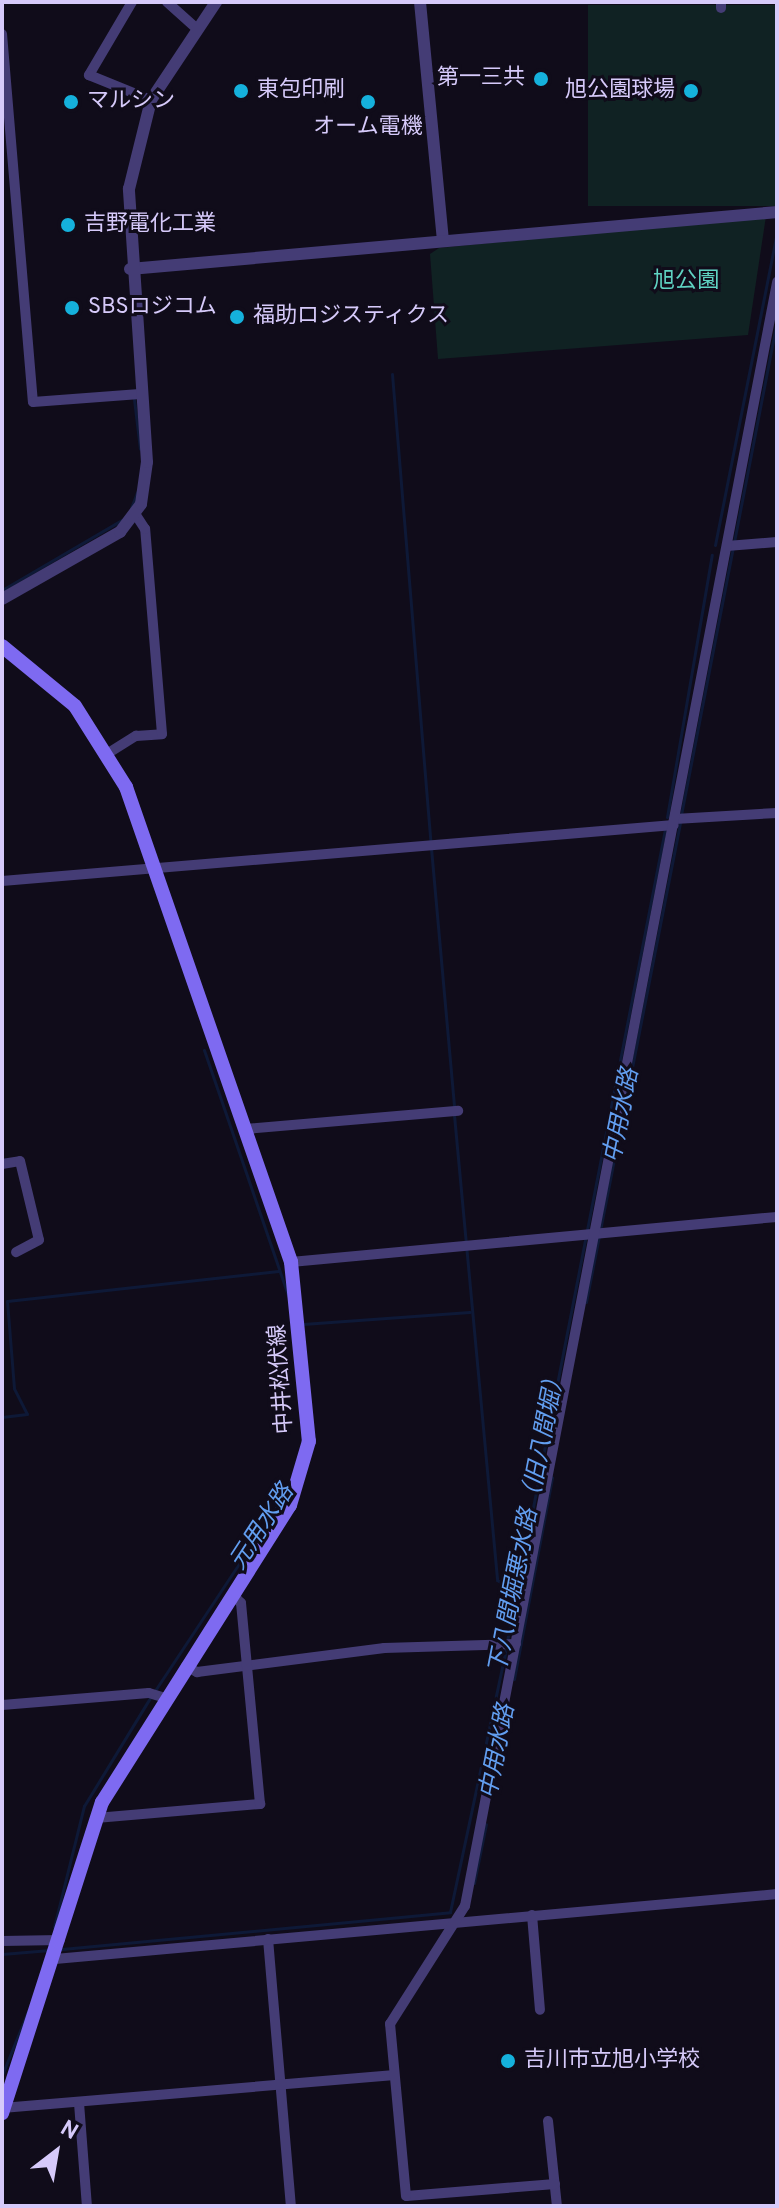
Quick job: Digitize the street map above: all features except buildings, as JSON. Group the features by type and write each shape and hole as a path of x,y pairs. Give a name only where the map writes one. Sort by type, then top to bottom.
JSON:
{"main road":[{"name":"中井松伏線","path":"2,646 59,690 110,752 154,868 291,1262 307,1461 290,1505 165,1698 96,1818 55,1959 3,2110"}],"street":[{"path":"132,2 89,75 151,100"},
{"path":"167,2 194,26"},
{"path":"2,599 109,539 136,515 147,476 130,269 129,189 151,100 194,26 216,2"},
{"path":"420,2 443,240"},
{"path":"2,34 33,402 140,394"},
{"path":"130,269 777,212"},
{"path":"555,2184 406,2196 392,2075 390,2024 460,1919 678,822 777,282"},
{"path":"110,752 136,736 162,734 145,529 136,515"},
{"path":"727,546 777,542"},
{"path":"2,881 777,813"},
{"path":"246,1129 458,1111"},
{"path":"2,1164 20,1161 39,1240 16,1252"},
{"path":"291,1262 777,1217"},
{"path":"96,1818 260,1804 241,1603 233,1595"},
{"path":"186,1666 247,1668 384,1648 516,1644"},
{"path":"2,1705 149,1693 165,1698"},
{"path":"55,1959 460,1919 777,1894"},
{"path":"532,1915 540,2010"},
{"path":"268,1939 291,2206"},
{"path":"2,1941 60,1940"},
{"path":"3,2110 392,2075"},
{"path":"79,2103 87,2206"},
{"path":"548,2121 557,2206"}],"green space":[{"name":"旭公園球場","path":"588,5 777,5 777,206 588,206"},
{"name":"旭公園","path":"766,216 748,335 438,359 430,254 439,248"}],"waterway":[{"name":"下八間堀悪水路（旧八間堀）","path":"715,545 777,231"},
{"name":"中用水路","path":"681,815 777,320"},
{"path":"392,374 430,841"},
{"path":"134,399 140,449"},
{"path":"131,508 137,492"},
{"path":"2,590 122,520"},
{"name":"下八間堀悪水路（旧八間堀）","path":"667,817 712,555"},
{"name":"中用水路","path":"586,1302 680,823"},
{"name":"下八間堀悪水路（旧八間堀）","path":"507,1641 665,829"},
{"path":"431,848 454,1108"},
{"name":"元用水路","path":"204,1050 288,1296"},
{"path":"454,1115 497,1580 505,1585"},
{"path":"2,1417 27,1414 14,1388 7,1301 278,1271"},
{"path":"303,1324 470,1312"},
{"name":"中用水路","path":"514,1679 552,1478"},
{"name":"元用水路","path":"154,1692 287,1491"},
{"name":"下八間堀悪水路（旧八間堀）","path":"62,1949 450,1912 506,1648"},
{"name":"元用水路","path":"54,1927 84,1806 150,1698"},
{"name":"中用水路","path":"474,1883 486,1824"},
{"name":"下八間堀悪水路（旧八間堀）","path":"2,1954 50,1950"},
{"name":"元用水路","path":"2,2075 28,2011"}],"place":[{"name":"第一三共","path":"541,79"},
{"name":"東包印刷","path":"241,91"},
{"name":"旭公園球場","path":"691,91"},
{"name":"マルシン","path":"71,102"},
{"name":"オーム電機","path":"368,102"},
{"name":"吉野電化工業","path":"68,225"},
{"name":"SBSロジコム","path":"72,308"},
{"name":"福助ロジスティクス","path":"237,317"},
{"name":"吉川市立旭小学校","path":"508,2061"}]}
